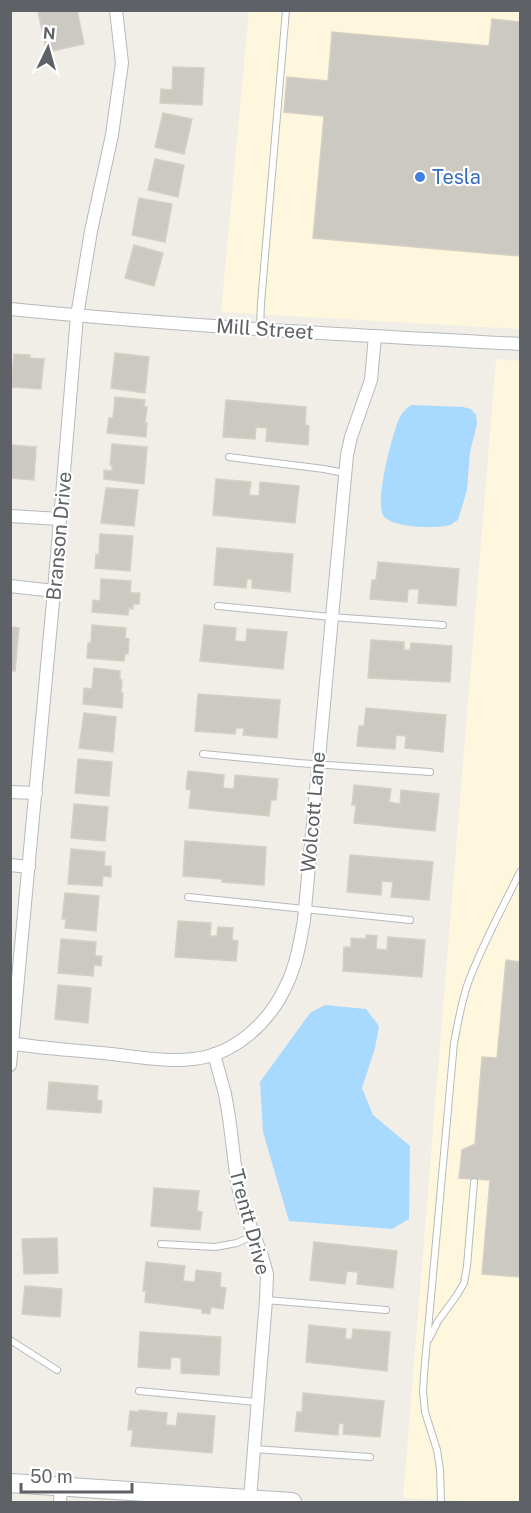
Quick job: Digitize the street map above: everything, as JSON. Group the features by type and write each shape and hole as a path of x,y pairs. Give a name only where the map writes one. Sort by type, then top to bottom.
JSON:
{"street":[{"name":"Branson Drive","path":"10,1065 77,316 112,135 122,63 116,10"},
{"name":"Mill Street","path":"10,309 260,330 520,344"},
{"name":"Wolcott Lane","path":"12,1044 175,1060 195,1059 214,1054 248,1035 277,1003 287,985 300,943 305,909 344,473 351,437 370,380 375,336"},
{"path":"10,516 60,519"},
{"path":"10,586 54,591"},
{"path":"10,792 36,793"},
{"path":"10,865 29,867"},
{"name":"Trentt Drive","path":"214,1054 227,1106 237,1182 243,1207 267,1274 250,1499"},
{"path":"10,1483 61,1495 250,1499 292,1503"}],"lane":[{"path":"260,330 286,10"},
{"path":"229,458 344,473"},
{"path":"218,606 443,625"},
{"path":"203,754 430,772"},
{"path":"441,1503 441,1469 425,1412 423,1392 453,1055 459,1014 468,985 520,872"},
{"path":"188,897 410,920"},
{"path":"426,1351 430,1335 464,1282 474,1182"},
{"path":"161,1244 215,1247 237,1243 254,1235"},
{"path":"266,1300 386,1310"},
{"path":"10,1340 57,1370"},
{"path":"139,1391 258,1402"},
{"path":"254,1449 370,1457"}],"shaded area":[{"path":"249,11 520,11 520,329 221,312"},
{"path":"496,359 520,361 520,1502 403,1498"}],"water":[{"path":"411,405 463,407 471,409 476,415 477,424 470,452 467,490 458,520 450,525 425,527 404,525 395,523 383,515 381,496 392,439 399,419"},
{"path":"325,1005 366,1009 379,1026 375,1048 362,1088 373,1115 410,1146 409,1219 392,1229 289,1221 263,1132 260,1082 310,1013"}],"building":[{"path":"77,10 84,44 47,52 38,12"},
{"name":"Tesla","path":"492,19 520,22 520,256 313,238 324,116 284,112 287,77 328,81 332,32 489,46"},
{"path":"173,67 204,68 202,105 160,103 161,89 172,90"},
{"path":"163,113 192,119 184,154 155,147"},
{"path":"155,159 184,165 178,197 148,190"},
{"path":"139,198 172,204 165,242 132,235"},
{"path":"134,245 163,253 154,286 125,278"},
{"path":"115,353 149,357 145,393 111,388"},
{"path":"14,354 44,359 41,389 11,387"},
{"path":"115,397 145,400 144,407 147,407 146,437 107,433 109,418 113,418"},
{"path":"226,400 306,407 305,425 309,426 308,445 266,441 267,428 256,427 255,439 223,437"},
{"path":"112,444 147,447 144,484 104,479 104,470 112,471 112,465 110,465"},
{"path":"10,445 36,447 34,480 10,478"},
{"path":"216,479 251,482 249,495 259,496 260,482 299,486 295,523 213,515"},
{"path":"106,488 138,490 134,526 101,523"},
{"path":"100,534 133,536 130,571 95,568 96,554 99,555"},
{"path":"217,548 293,554 290,592 252,588 252,579 247,579 246,588 214,585"},
{"path":"378,562 459,569 456,606 418,603 419,589 408,589 407,602 370,599 372,580 376,580"},
{"path":"101,579 131,581 130,593 140,593 139,604 133,604 133,609 129,608 128,615 92,612 93,600 100,601"},
{"path":"92,625 126,628 125,638 129,639 128,654 125,654 124,661 87,658"},
{"path":"204,625 236,628 235,641 246,642 247,629 287,632 283,669 200,661"},
{"path":"10,627 19,628 15,671 10,670"},
{"path":"371,640 404,642 404,650 410,650 411,643 452,646 450,682 368,678"},
{"path":"94,668 120,671 121,693 123,693 122,708 83,704 84,688 92,689"},
{"path":"198,694 280,700 277,738 243,735 244,728 236,728 235,734 195,731"},
{"path":"366,708 446,715 443,752 405,748 406,736 396,735 395,749 357,746 359,726 364,726"},
{"path":"84,713 116,717 113,752 79,748"},
{"path":"78,759 112,762 109,796 75,793"},
{"path":"188,771 224,775 223,788 234,789 235,775 278,779 276,800 271,800 269,816 189,808 191,790 186,789"},
{"path":"354,785 391,789 389,802 400,804 401,790 439,794 435,831 354,823 356,805 352,805"},
{"path":"74,804 108,807 105,841 71,838"},
{"path":"185,841 266,847 264,885 183,876"},
{"path":"71,849 105,852 104,866 111,866 111,877 103,876 102,886 68,884"},
{"path":"350,855 433,862 429,900 391,897 393,882 382,881 381,895 347,892"},
{"path":"65,893 99,896 96,931 65,928 66,919 62,919"},
{"path":"178,921 211,923 210,936 217,936 218,927 233,928 232,940 238,941 236,961 175,957"},
{"path":"366,935 377,936 376,949 387,950 388,937 425,940 422,977 343,971 344,947 351,947 351,938 366,939"},
{"path":"61,939 96,942 95,956 102,956 101,966 94,965 93,976 58,973"},
{"path":"506,960 520,962 520,1277 482,1274 490,1180 459,1178 462,1150 475,1144 482,1057 497,1058"},
{"path":"58,985 91,988 88,1023 55,1019"},
{"path":"49,1082 98,1086 97,1100 102,1101 101,1113 47,1109"},
{"path":"154,1188 199,1191 197,1211 202,1212 200,1230 151,1226"},
{"path":"57,1238 58,1273 24,1274 22,1239"},
{"path":"314,1242 397,1251 393,1288 357,1284 358,1272 347,1271 345,1284 310,1280"},
{"path":"146,1262 185,1266 183,1281 195,1282 196,1270 221,1273 220,1287 226,1288 223,1309 211,1307 210,1314 202,1313 202,1309 145,1302 146,1291 143,1291"},
{"path":"25,1286 62,1289 60,1317 22,1314"},
{"path":"309,1325 346,1329 345,1339 352,1339 353,1329 390,1332 387,1371 306,1362"},
{"path":"140,1332 221,1337 219,1375 181,1373 181,1358 171,1357 170,1369 138,1367"},
{"path":"303,1393 384,1401 380,1437 343,1434 344,1424 339,1423 338,1435 295,1431 297,1412 302,1412"},
{"path":"139,1410 167,1413 166,1425 176,1426 178,1413 215,1416 212,1453 131,1446 133,1430 128,1430 130,1411 139,1412"}],"place":[{"name":"Tesla","path":"420,177"}]}
